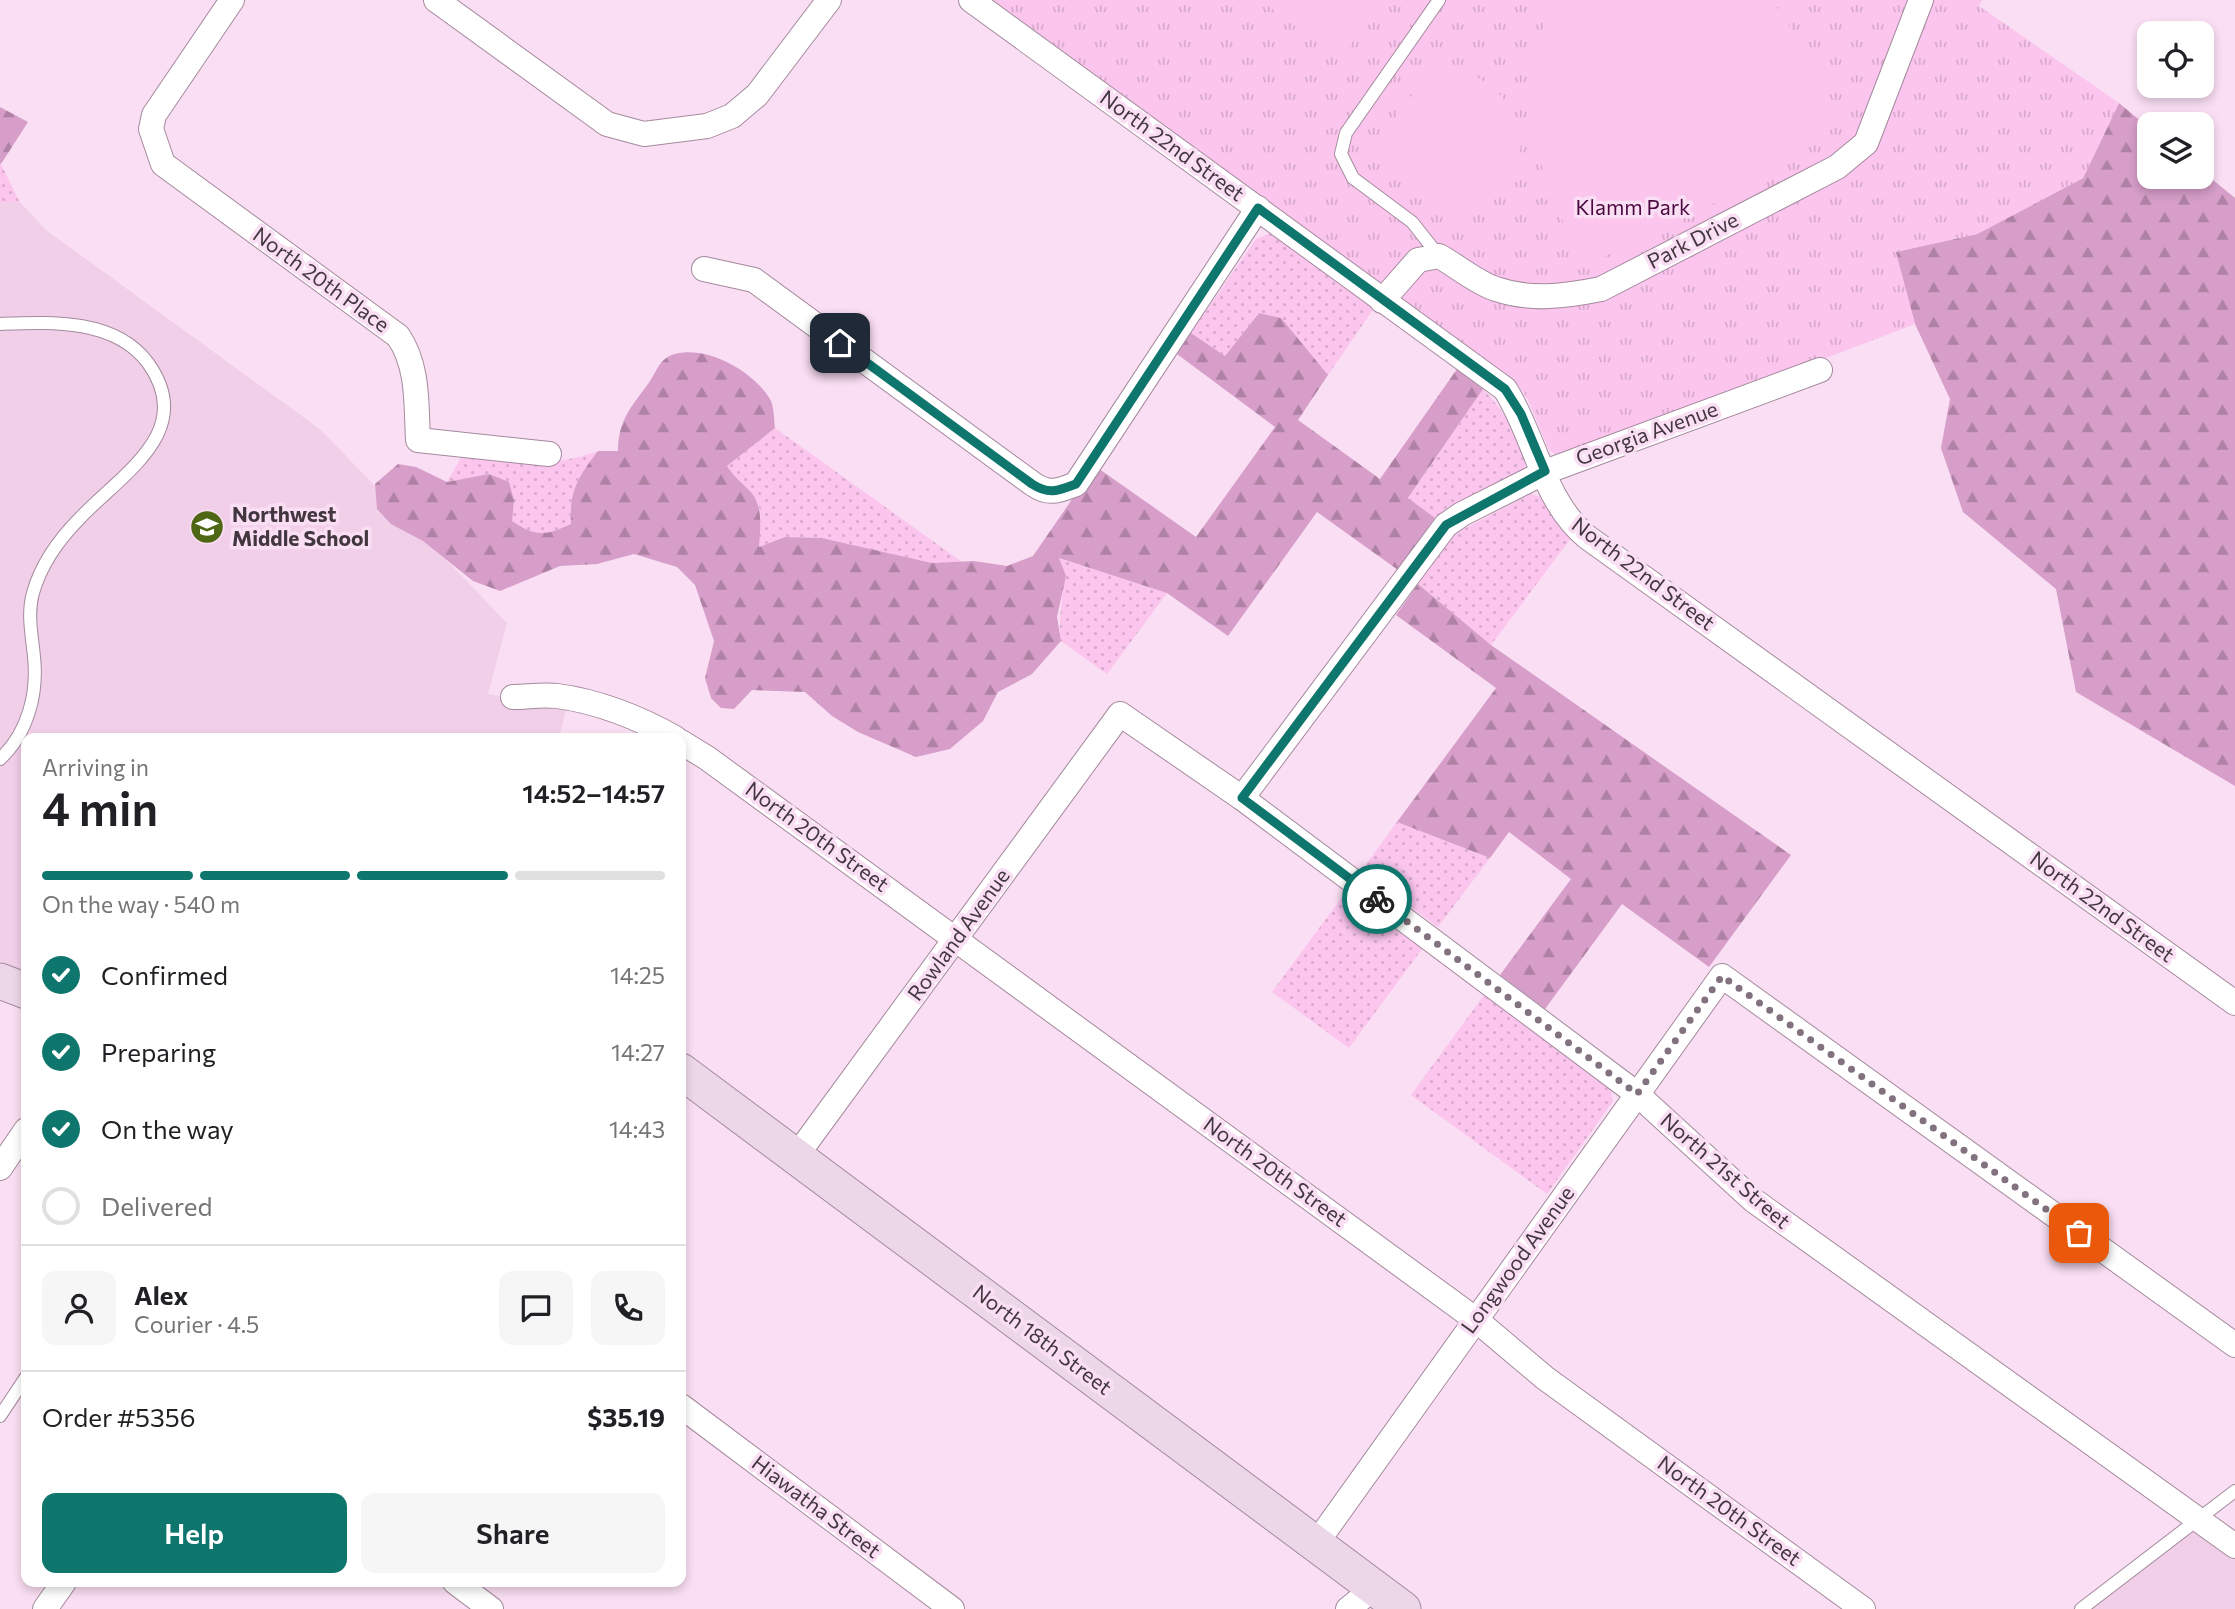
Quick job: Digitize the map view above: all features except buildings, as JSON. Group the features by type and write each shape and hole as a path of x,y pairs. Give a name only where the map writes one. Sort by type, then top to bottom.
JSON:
{"main road":[{"path":"0,981 21,989"},
{"name":"North 18th Street","path":"686,1075 797,1155 1315,1545 1361,1599 1403,1609"}],"street":[{"name":"North 20th Place","path":"232,0 154,115 151,129 158,153 172,172 398,337 407,349 414,373 418,440 550,454"},
{"path":"436,0 607,124 644,134 707,126 732,116 757,95 829,0"},
{"name":"North 22nd Street","path":"971,0 1505,389 1521,414 1559,507 1571,523 1587,537 2235,1003"},
{"name":"Park Drive","path":"1439,256 1495,289 1535,296 1566,296 1601,289 1837,167 1866,143 1922,0"},
{"path":"704,269 754,280 1032,484 1045,492 1056,491 1076,484 1258,208"},
{"path":"1382,301 1418,260 1439,256"},
{"name":"Georgia Avenue","path":"1242,798 1446,525 1545,471 1820,369"},
{"path":"513,697 556,696 595,705 665,733"},
{"name":"North 21st Street","path":"1120,713 1242,798 1637,1094 1753,1200 2235,1546"},
{"name":"Rowland Avenue","path":"797,1155 1120,713"},
{"name":"North 20th Street","path":"686,746 956,938 1475,1319 1545,1378 1863,1609"},
{"name":"Longwood Avenue","path":"1315,1545 1722,976 2235,1345"},
{"path":"0,1168 21,1137"},
{"name":"Hiawatha Street","path":"686,1410 951,1609"},
{"path":"462,1587 492,1609"}],"lane":[{"path":"1439,0 1346,133 1341,154 1353,178 1412,222 1439,256"},
{"path":"0,324 91,326 118,338 144,357 159,377 166,405 160,430 147,454 80,518 53,548 33,593 30,620 34,661 33,701 21,731 0,759"},
{"path":"0,1416 21,1384"},
{"path":"2081,1609 2235,1491"}],"shaded area":[{"name":"Northwest Middle School","path":"19,201 46,230 321,430 507,623 488,694 566,710 560,733 21,733 21,971 0,961 0,203"},
{"path":"2194,1529 2235,1558 2235,1609 2090,1609"}],"green space":[{"name":"Klamm Park","path":"993,0 1982,0 1979,6 2119,103 2083,178 1977,234 1896,252 1915,324 1571,456 1557,456 1549,450 1528,400 1518,385 1497,368"},
{"path":"1271,0 1353,0 1373,14 1340,59 1267,5"},
{"path":"1553,0 1772,0 1829,86 1822,124 1775,153 1782,170 1587,265 1554,201 1535,137 1532,104 1534,70 1541,36"},
{"path":"1433,67 1471,74 1491,87 1504,99 1519,127 1519,159 1513,175 1499,196 1468,218 1381,153 1383,134"},
{"path":"2119,103 2137,118 2137,189 2214,189 2214,181 2235,198 2235,786 2076,692 2056,589 1963,512 1941,448 1950,399 1915,324 1895,252 1977,234 2083,178"},
{"path":"0,107 28,122 1,164 0,163"},
{"path":"1,164 19,201 0,203"},
{"path":"1273,232 1374,308 1328,375 1280,318 1259,313 1225,356 1191,333 1256,239"},
{"path":"1259,313 1281,318 1328,375 1298,420 1380,479 1457,369 1483,389 1408,498 1435,518 1398,570 1317,512 1228,636 1167,593 1059,558 1066,576 1057,617 1061,641 1032,674 998,692 983,721 950,749 916,757 858,732 832,716 805,692 752,690 734,709 721,708 711,698 705,678 714,641 695,585 677,567 634,554 597,564 560,566 500,591 473,581 423,541 391,524 377,509 375,484 398,464 416,467 447,482 489,474 509,482 514,500 512,521 520,526 534,532 547,533 571,524 573,493 585,469 598,451 618,451 623,423 662,362 675,354 688,352 702,353 729,363 754,380 771,401 775,428 727,466 750,491 757,503 760,518 759,547 785,537 822,538 932,563 974,561 1007,566 1033,556 1095,466 1196,537 1275,427 1177,354 1191,333 1225,356"},
{"path":"1483,389 1503,413 1519,439 1528,458 1524,469 1448,507 1435,518 1408,499"},
{"path":"775,428 962,562 932,563 822,538 785,537 758,547 758,503 727,466"},
{"path":"598,451 573,493 571,524 547,533 527,530 511,521 514,500 489,474 447,482 463,454 547,462"},
{"path":"1531,494 1541,497 1574,534 1491,645 1418,584 1456,533"},
{"path":"1058,558 1167,593 1107,674 1061,641 1063,579"},
{"path":"1418,584 1491,645 1791,855 1709,967 1622,904 1545,1009 1500,975 1571,879 1509,832 1490,858 1397,822 1496,688 1396,615"},
{"path":"1397,822 1490,858 1438,927 1362,870"},
{"path":"1345,893 1422,949 1349,1048 1272,992"},
{"path":"1484,995 1611,1091 1613,1101 1547,1194 1411,1095"}],"way so far":[{"path":"1377,899 1637,1094 1722,976 2079,1233"}],"place":[{"name":"Northwest Middle School","path":"207,527"}],"route":[{"path":"840,343 1032,484 1045,492 1056,491 1076,484 1258,208 1505,389 1521,414 1545,471 1446,525 1242,798 1377,899"}]}
